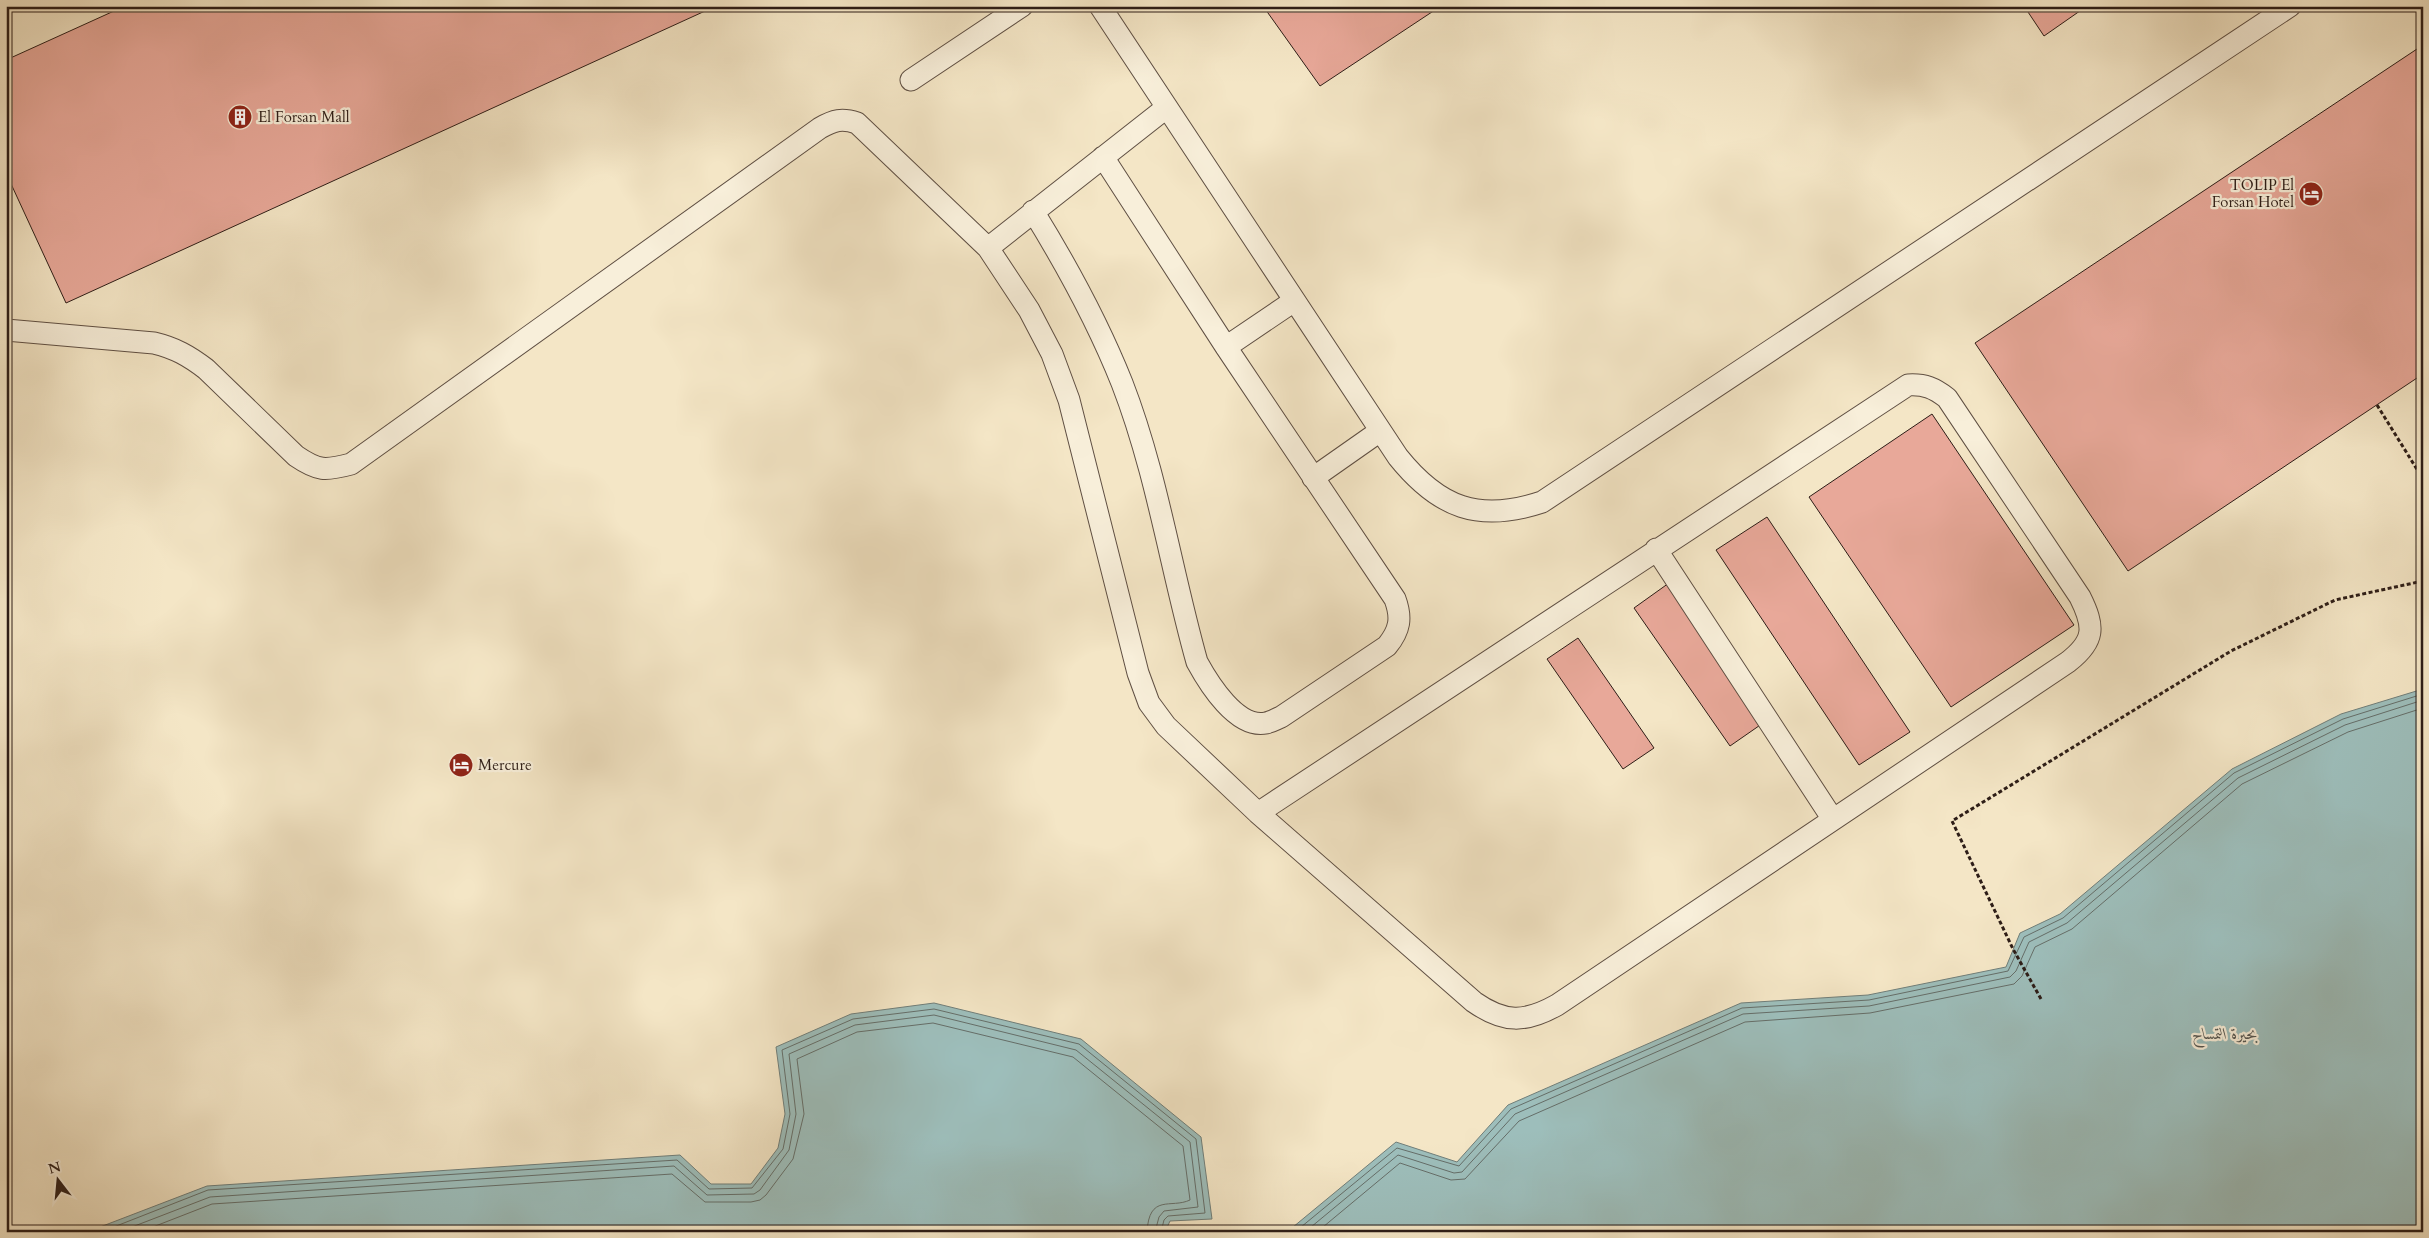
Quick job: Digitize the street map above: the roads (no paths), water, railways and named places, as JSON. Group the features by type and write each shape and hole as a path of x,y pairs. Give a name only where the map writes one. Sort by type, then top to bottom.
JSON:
{"lane":[{"path":"911,80 1022,6"},
{"path":"1105,14 1380,431 1415,479 1438,496 1463,508 1491,512 1519,510 1542,502 2290,6"},
{"path":"988,248 1166,108"},
{"path":"6,330 154,343 172,347 190,356 206,369 296,456 313,467 333,469 351,464 832,121 845,119 857,123 868,130 988,248 1029,310 1052,354 1069,400 1138,673 1149,703 1166,726 1258,813 1474,1002 1488,1012 1505,1018 1523,1019 1541,1014 1557,1005 2081,651 2091,635 2089,615 2080,597 1947,398 1935,388 1921,384 1908,385 1897,390 1258,813"},
{"path":"1034,211 1067,266 1097,325 1122,384 1142,446 1197,662 1205,677 1236,714 1249,722 1266,724 1281,717 1388,646 1396,636 1400,624 1399,611 1395,599 1226,347 1103,158"},
{"path":"1226,347 1294,301"},
{"path":"1313,478 1380,431"},
{"path":"1656,549 1832,818"}],"water":[{"name":"بحيرة التمساح","path":"2423,689 2423,1232 1287,1232 1396,1142 1457,1162 1508,1105 1741,1003 1868,995 2006,967 2020,933 2060,914 2232,769 2341,714"},
{"path":"934,1003 1081,1039 1201,1137 1212,1219 1170,1221 1165,1232 87,1232 207,1186 680,1155 711,1184 751,1184 778,1148 785,1114 776,1047 851,1014"}],"place":[{"name":"El Forsan Mall","path":"240,117"},
{"name":"TOLIP El Forsan Hotel","path":"2311,194"},
{"name":"Mercure","path":"461,765"}]}
